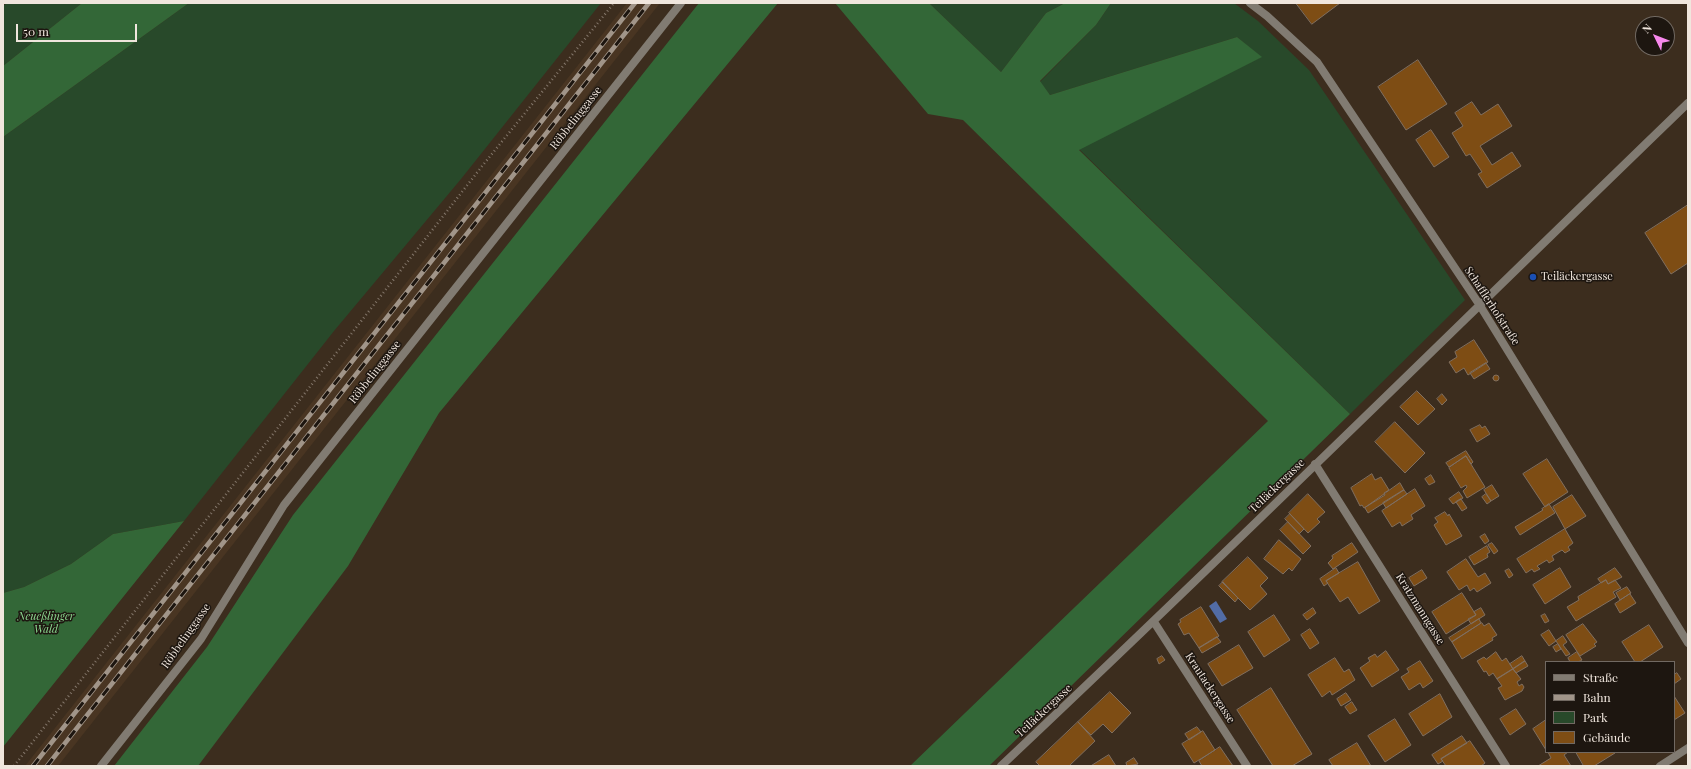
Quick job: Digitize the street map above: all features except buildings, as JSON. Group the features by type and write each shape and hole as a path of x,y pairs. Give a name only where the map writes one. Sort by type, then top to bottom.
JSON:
{"street":[{"name":"Röbbelinggasse","path":"101,766 201,639 284,506 681,3"},
{"name":"Schafflerhofstraße","path":"1250,3 1267,16 1317,62 1479,304 1688,643"},
{"name":"Teiläckergasse","path":"1001,766 1154,622 1479,304 1688,103"},
{"name":"Kratzmanngasse","path":"1315,464 1506,766"},
{"name":"Krautackergasse","path":"1154,622 1247,766"},
{"path":"1660,766 1688,748"}],"path":[{"path":"14,766 478,171 614,3"}],"shaded area":[{"path":"627,3 660,3 58,766 25,766"}],"green space":[{"path":"7,3 82,3 3,66 3,6"},
{"path":"82,3 189,3 3,137 3,66"},
{"path":"189,3 601,3 461,179 334,331 184,521 113,534 71,564 24,587 3,593 3,137"},
{"path":"699,3 778,3 439,413 348,566 198,766 114,766 207,647 293,515"},
{"path":"835,3 929,3 1001,72 1046,13 1065,3 1111,3 1096,25 1040,81 1050,95 1237,37 1262,57 1079,150 1350,414 989,766 910,766 1268,421 963,120 928,114"},
{"path":"929,3 1065,3 1046,13 1001,72"},
{"path":"1111,3 1234,3 1258,21 1309,70 1465,300 1350,414 1079,149 1261,57 1237,37 1050,95 1040,82 1096,25"},
{"name":"Neueßlinger Wald","path":"184,521 3,747 3,593 24,587 71,564 113,534"}],"water":[{"path":"1216,601 1227,619 1220,623 1209,606"}],"railway":[{"path":"33,766 635,3"},
{"path":"47,766 649,3"}],"place":[{"name":"Teiläckergasse","path":"1533,277"}]}
